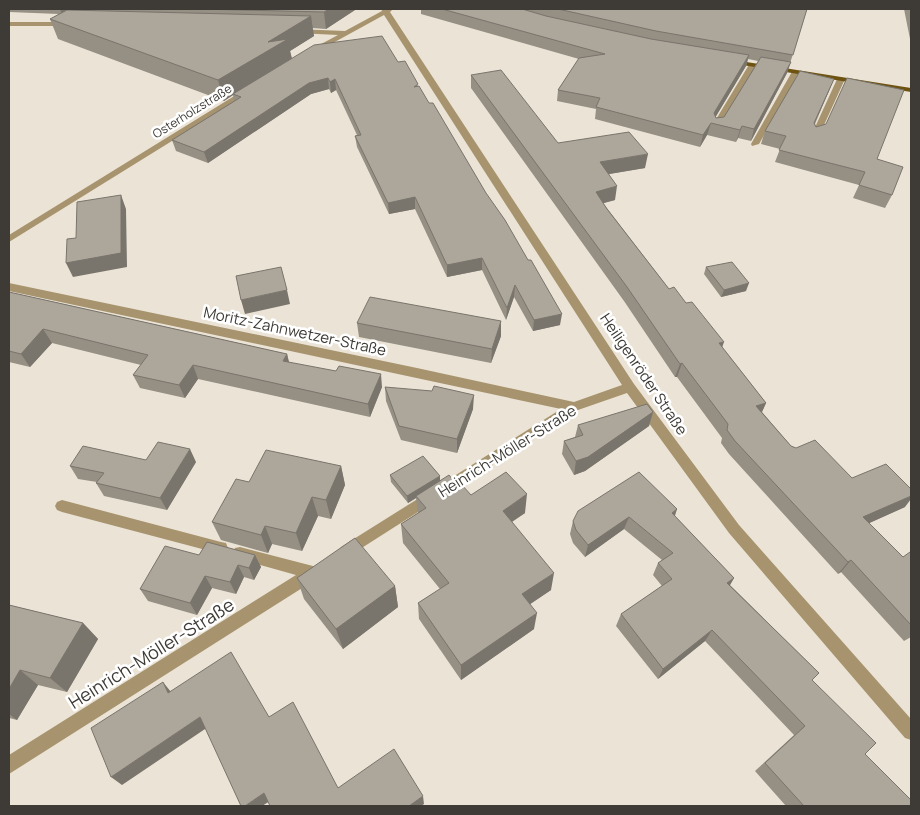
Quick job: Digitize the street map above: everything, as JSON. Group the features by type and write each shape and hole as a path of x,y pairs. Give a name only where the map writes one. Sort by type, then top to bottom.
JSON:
{"main road":[{"path":"722,60 911,90"}],"street":[{"path":"301,59 343,33 387,10"},
{"name":"Heiligenröder Straße","path":"387,10 630,387 734,529 911,732"},
{"path":"59,24 69,14"},
{"path":"9,24 79,25"},
{"path":"284,31 343,33"},
{"path":"716,126 753,65"},
{"path":"755,144 796,72"},
{"path":"815,136 841,79"},
{"name":"Osterholzstraße","path":"9,239 260,84"},
{"name":"Moritz-Zahnwetzer-Straße","path":"9,287 417,372 574,408"},
{"name":"Heinrich-Möller-Straße","path":"9,765 574,408 630,387"},
{"path":"62,506 321,567"}],"building":[{"path":"199,9 329,9 324,12"},
{"path":"442,9 522,9 651,39 749,55 714,113 716,118 724,117 761,57 791,62 754,129 742,126 740,130 711,123 703,135 596,107 600,98 558,90 579,58 605,54"},
{"path":"558,9 807,9 793,55 656,31"},
{"path":"67,10 311,16 268,42 288,39 218,80 50,19"},
{"path":"382,36 398,62 405,61 418,84 414,87 419,86 429,103 433,103 486,193 505,220 528,260 531,260 562,314 534,320 515,285 507,308 482,258 447,265 415,197 388,203 355,136 361,135 335,79 330,82 328,78 309,83 204,152 172,140 241,97 233,94 314,45"},
{"path":"501,70 558,143 629,132 648,154 600,162 617,186 596,192 669,289 674,287 686,303 692,302 724,342 719,343 766,403 756,406 791,446 796,448 815,440 852,478 886,464 911,489 911,496 863,517 903,557 911,553 911,625 851,560 848,562 735,441 727,430 728,424 682,363 680,364 627,287 471,75"},
{"path":"800,71 834,79 814,123 816,127 826,124 847,78 904,90 877,159 903,167 892,195 859,185 865,172 779,150 786,136 765,131"},
{"path":"121,195 121,253 66,263 67,239 76,238 77,202"},
{"path":"732,262 749,283 724,290 706,267"},
{"path":"281,267 287,290 241,300 236,276"},
{"path":"9,292 287,354 283,361 336,371 339,366 381,374 368,404 193,365 179,385 133,375 148,355 43,329 21,354 9,351"},
{"path":"370,297 501,321 492,349 357,323"},
{"path":"434,386 474,395 457,439 399,426 385,387 432,391"},
{"path":"647,404 653,412 588,457 576,461 564,441 583,435 578,425"},
{"path":"158,442 190,449 160,498 96,483 104,473 70,466 83,446 146,460"},
{"path":"266,450 341,466 326,500 312,497 296,533 265,526 261,535 212,522 236,479 249,482"},
{"path":"423,456 440,476 407,496 390,475"},
{"path":"506,472 527,494 503,511 554,573 522,594 537,613 461,665 418,603 449,583 401,524 426,508 416,496 449,475 459,487 462,485 471,495"},
{"path":"639,472 677,509 672,513 734,578 727,583 819,673 812,680 876,743 865,754 911,800 911,806 804,806 765,763 805,726 712,630 663,669 621,614 672,579 658,563 673,553 629,517 588,545 576,530 573,521 578,511"},
{"path":"355,538 395,586 336,629 297,578"},
{"path":"207,542 255,555 249,568 238,565 230,582 205,576 190,603 140,589 165,546 199,555"},
{"path":"9,605 83,623 50,678 20,670 9,689"},
{"path":"231,652 269,717 293,702 338,788 394,749 423,796 409,806 270,806 264,793 245,806 241,806 200,717 111,777 91,728 163,682 168,693"}]}
